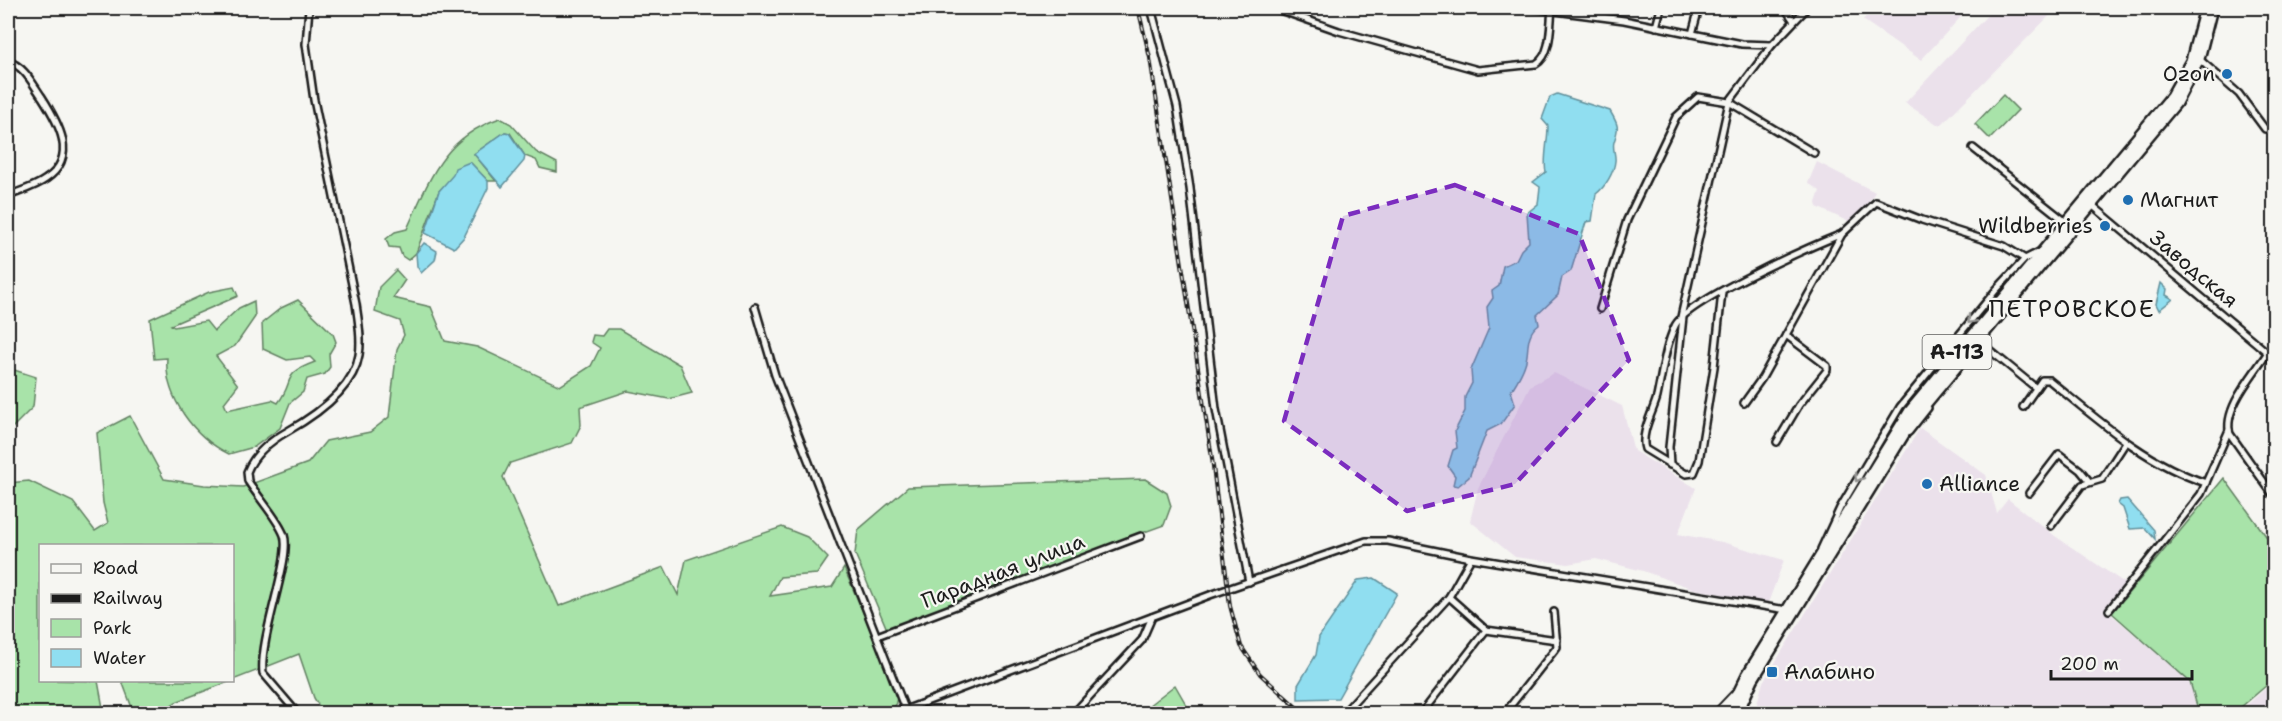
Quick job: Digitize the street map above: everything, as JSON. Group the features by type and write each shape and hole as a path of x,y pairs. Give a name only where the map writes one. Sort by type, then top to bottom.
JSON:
{"highway":[{"name":"А-113","path":"1728,714 1739,690 1909,412 2172,97 2191,61 2205,8"},
{"name":"А-113","path":"1737,714 1753,679 1896,445 1941,382 2176,103 2199,59 2212,8"}],"street":[{"path":"298,714 263,673 264,643 284,554 285,536 248,481 247,472 268,443 328,401 349,380 359,356 360,338 356,304 314,100 306,44 309,8"},
{"path":"1150,8 1168,66 1178,114 1190,188 1216,409 1250,582"},
{"path":"1274,8 1340,31 1478,70 1536,64 1541,61 1546,53 1552,10"},
{"path":"1532,8 1614,19 1742,44 1772,45"},
{"path":"1656,27 1661,8"},
{"path":"1692,34 1700,8"},
{"path":"1785,8 1794,21"},
{"path":"1670,465 1670,436 1682,317 1729,102 1772,45 1807,8"},
{"path":"2199,59 2239,94 2265,129 2274,129"},
{"path":"8,61 26,72 58,122 63,143 61,162 46,180 8,196"},
{"path":"1600,309 1627,220 1676,117 1698,97 1729,102 1814,153"},
{"path":"1973,148 2066,222"},
{"path":"1722,292 1715,356 1697,469 1686,474 1645,449 1643,441 1651,419 1675,324 1682,317 1722,292 1842,234 1876,202 1882,202 1922,220 2004,246 2025,260"},
{"name":"Заводская","path":"2092,205 2274,358"},
{"path":"1744,403 1786,335 1842,234"},
{"path":"1896,445 1913,428 2056,254 2063,239"},
{"path":"1817,560 1826,534 1900,407 1941,355 2025,260 2043,250"},
{"path":"755,307 775,375 905,709"},
{"path":"1777,442 1799,405 1827,370 1827,366 1786,335"},
{"path":"1981,343 2036,388"},
{"path":"2109,610 2201,494 2229,430 2230,411 2268,352"},
{"path":"2023,407 2042,380 2049,380 2126,442 2187,477 2206,483"},
{"path":"2229,430 2274,496"},
{"path":"2051,526 2082,484 2102,479 2126,442"},
{"path":"2029,493 2059,454 2080,470 2089,481"},
{"name":"Парадная улица","path":"877,636 1142,536"},
{"path":"894,714 1152,617 1366,541 1388,541 1471,558 1787,610"},
{"path":"1349,714 1348,708 1449,597 1471,558"},
{"path":"1449,597 1486,630 1557,640"},
{"path":"1504,714 1557,648 1554,612"},
{"path":"1073,714 1142,640 1152,617"},
{"path":"1421,714 1486,630"},
{"path":"1716,714 1739,690"}],"highlighted area":[{"path":"1455,185 1579,234 1629,360 1515,484 1407,511 1284,421 1343,216"}],"shaded area":[{"path":"1873,8 1969,8 1921,60 1863,20"},
{"path":"1994,8 2057,8 1940,126 1905,103"},
{"path":"1817,162 1875,192 1861,214 1852,221 1847,221 1817,207 1820,191 1808,183"},
{"path":"1554,373 1622,406 1634,451 1696,488 1678,534 1722,542 1784,560 1768,603 1694,589 1643,571 1596,559 1568,564 1515,557 1470,521 1478,488 1530,386"},
{"path":"1920,428 1986,475 1997,513 2008,499 2055,536 2126,584 2106,610 2189,681 2198,713 1754,714 1763,682"},
{"path":"2274,681 2274,713 2238,713"}],"green space":[{"path":"2003,95 2018,110 1990,139 1975,124"},
{"path":"500,118 511,124 536,152 557,163 557,172 540,168 536,160 525,156 510,133 505,132 474,154 496,181 488,181 470,162 439,191 416,253 408,260 402,256 399,248 389,247 386,239 395,232 407,229 423,193 452,148 481,126"},
{"path":"396,270 405,280 393,298 431,307 445,341 477,347 560,386 591,366 600,348 591,342 593,335 602,336 607,329 619,329 680,365 692,393 669,399 628,391 580,407 581,425 572,443 510,463 503,477 559,606 664,567 678,595 686,560 782,527 807,537 828,558 817,574 780,577 770,596 832,587 844,568 898,694 895,706 871,714 323,713 314,698 299,654 234,680 234,544 39,544 39,682 98,682 104,713 8,714 8,483 29,481 73,502 95,531 108,523 103,503 97,433 130,416 164,479 204,485 243,487 308,463 326,441 370,432 389,417 397,349 404,335 400,321 375,312 379,287"},
{"path":"234,287 238,296 171,325 174,327 206,321 214,331 239,308 254,301 255,317 235,346 216,356 238,385 224,403 227,410 272,400 278,403 293,374 315,362 310,357 287,360 263,349 262,323 281,308 298,300 333,334 336,342 329,354 330,367 325,374 307,379 303,392 290,403 280,428 254,447 229,454 216,447 193,426 176,401 167,373 167,358 154,359 150,319 209,292"},
{"path":"8,368 36,377 33,407 8,432"},
{"path":"2224,478 2274,547 2274,679 2234,713 2199,713 2190,682 2112,613"},
{"path":"1145,479 1167,493 1171,506 1164,525 982,591 889,634 855,554 858,530 908,487"},
{"path":"122,682 228,682 176,702 160,713 134,713"},
{"path":"1175,685 1191,713 1139,713"}],"water":[{"path":"1557,94 1610,111 1617,126 1613,170 1603,188 1596,194 1592,221 1586,222 1571,271 1562,277 1558,295 1537,315 1539,324 1529,338 1524,368 1511,391 1515,404 1501,424 1487,431 1469,477 1458,486 1453,485 1455,476 1448,466 1453,450 1457,448 1455,431 1465,411 1465,397 1472,383 1471,370 1489,328 1487,307 1493,298 1492,291 1499,286 1503,266 1516,260 1521,250 1529,242 1527,213 1538,204 1540,187 1533,182 1546,172 1548,126 1542,119 1550,97"},
{"path":"505,132 509,133 525,156 524,161 502,187 474,154"},
{"path":"470,162 488,181 488,188 464,237 454,248 425,233 439,191 453,175 455,168"},
{"path":"424,243 437,251 435,260 421,273 417,266 416,253"},
{"path":"2161,283 2167,289 2166,295 2173,299 2159,310 2156,304"},
{"path":"2127,499 2154,530 2155,539 2145,528 2130,529 2123,508 2118,504 2120,500"},
{"path":"1374,578 1397,593 1338,698 1298,699 1298,685 1316,655 1319,637 1358,580"}],"railway":[{"path":"1138,8 1150,58 1212,458 1230,606 1241,646 1260,674 1304,714"}],"place":[{"name":"Ozon","path":"2227,74"},
{"name":"Магнит","path":"2128,200"},
{"name":"Wildberries","path":"2105,226"},
{"name":"Alliance","path":"1927,484"},
{"name":"Алабино","path":"1772,672"}],"district":[{"name":"ПЕТРОВСКОЕ","path":"2072,309"}]}
